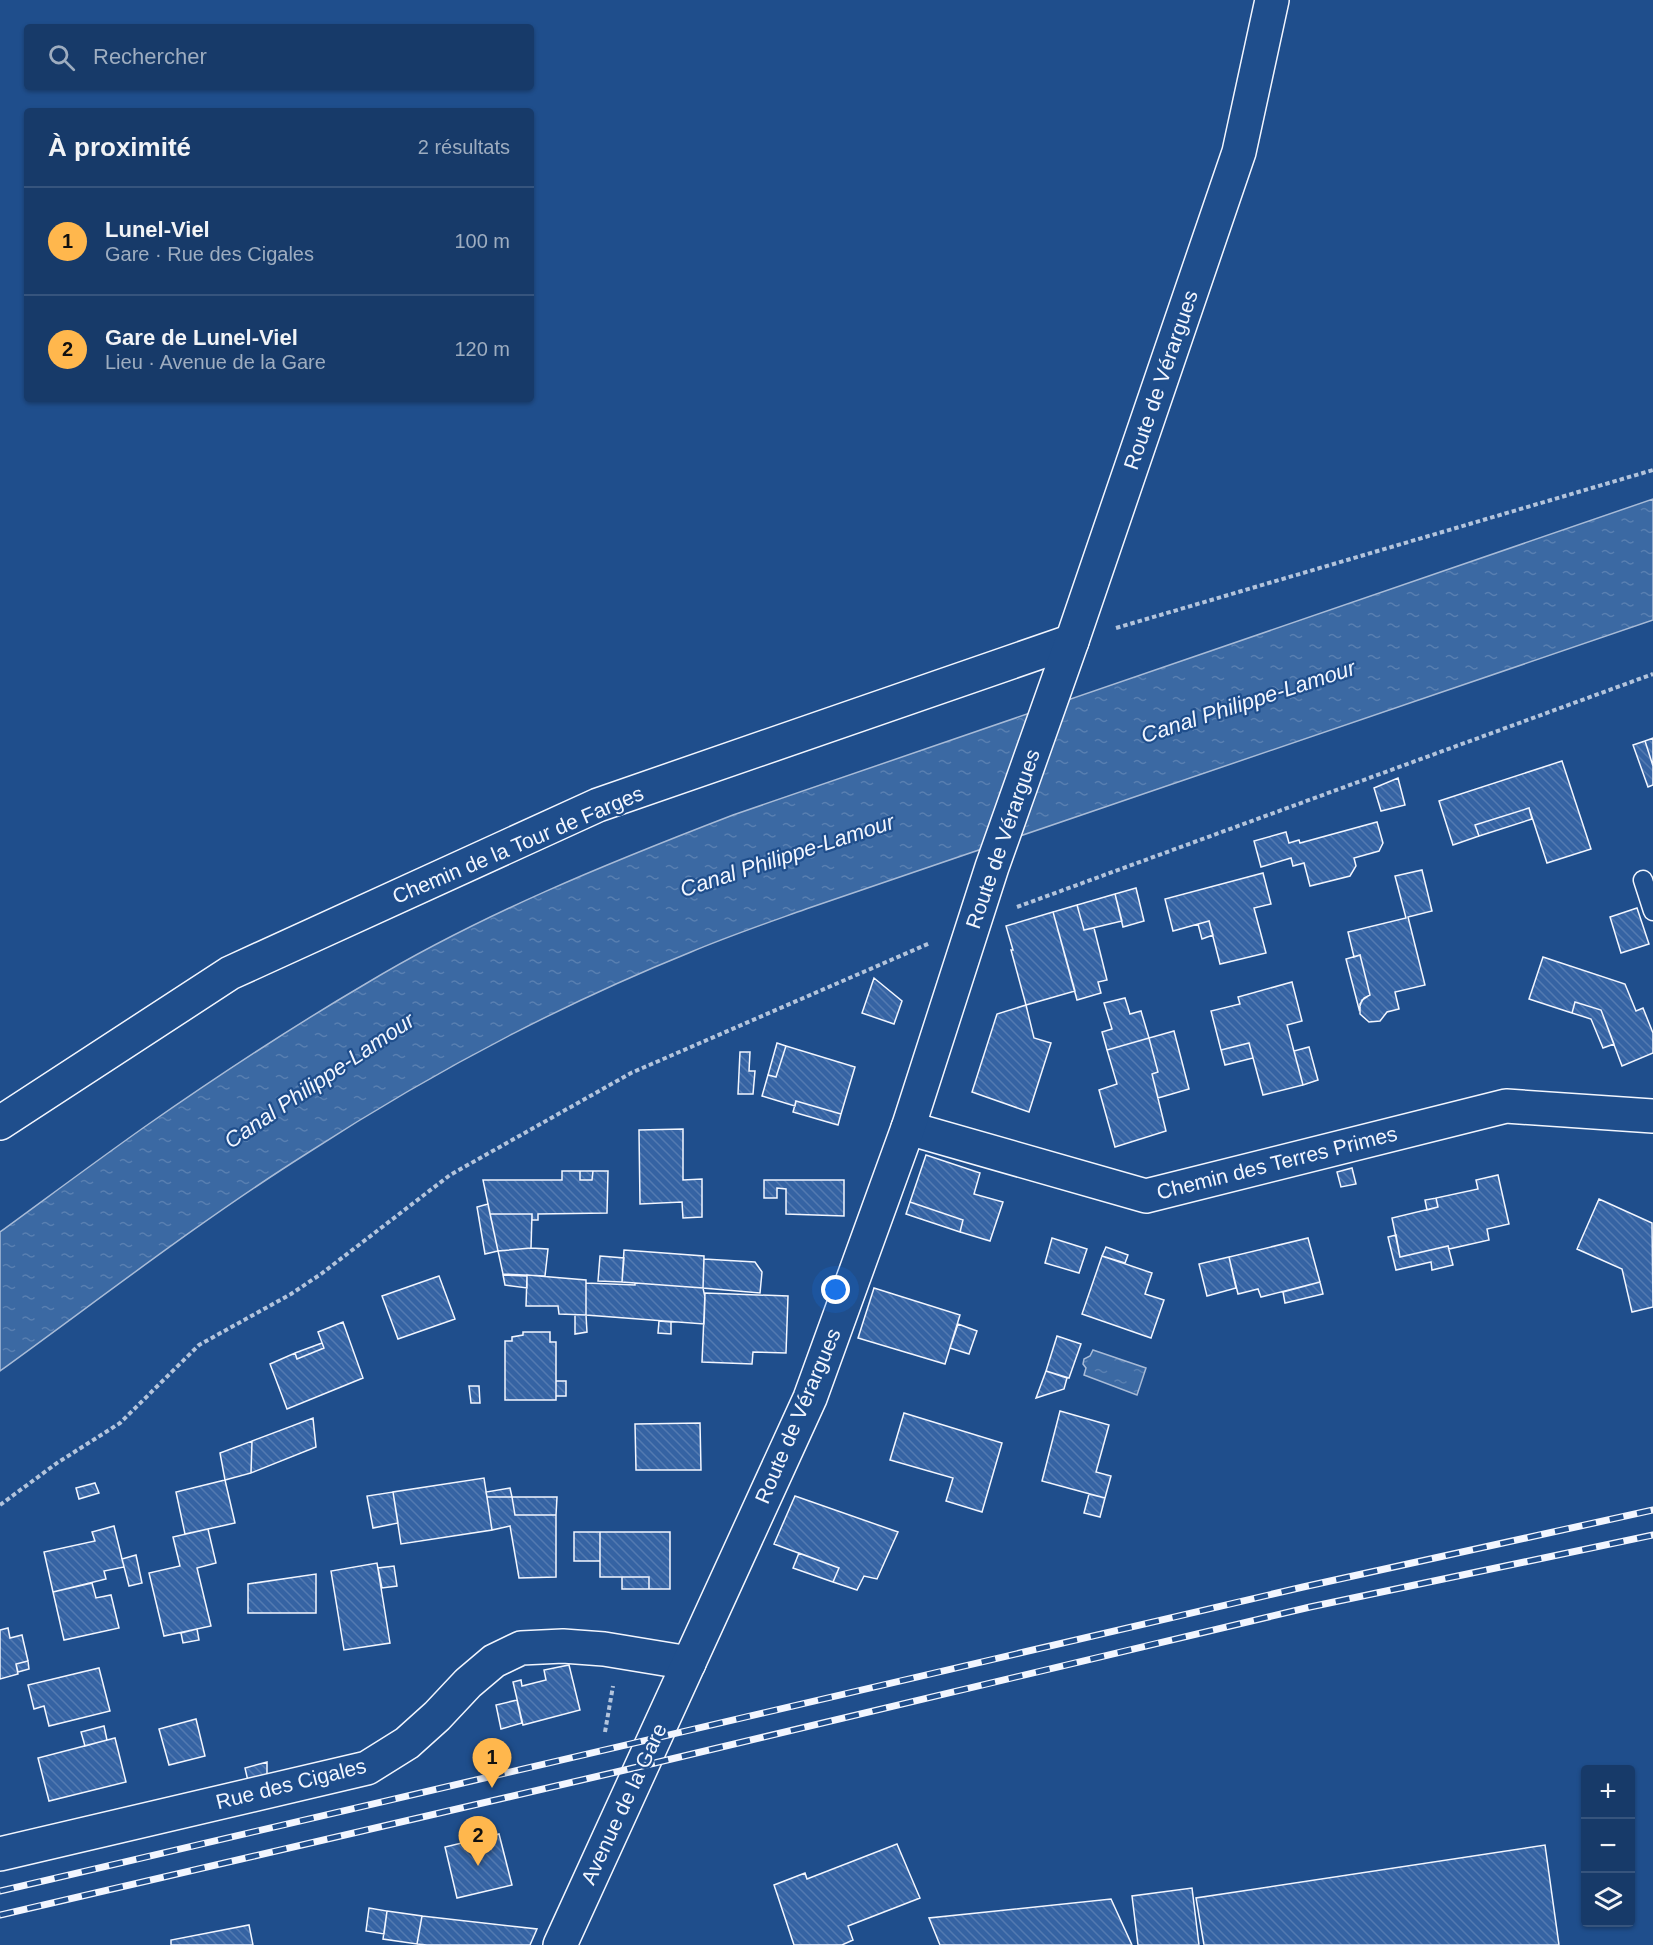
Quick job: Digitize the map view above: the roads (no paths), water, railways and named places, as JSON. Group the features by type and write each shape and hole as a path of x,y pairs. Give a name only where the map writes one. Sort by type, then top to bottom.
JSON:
{"street":[{"name":"Route de Vérargues","path":"689,1663 810,1398 908,1128 992,867 1072,641 1239,152 1272,0"},
{"name":"Chemin de la Tour de Farges","path":"0,1123 230,973 598,806 1072,641"},
{"name":"Chemin des Terres Primes","path":"908,1128 1146,1196 1506,1106 1653,1116"},
{"name":"Rue des Cigales","path":"0,1854 367,1768 408,1743 468,1683 494,1661 521,1648 563,1646 618,1651 689,1663"},
{"name":"Avenue de la Gare","path":"560,1945 689,1663"}],"lane":[{"path":"1643,880 1653,911"}],"water":[{"name":"Canal Philippe-Lamour","path":"1653,499 1653,620 806,909 705,946 591,995 446,1070 306,1154 189,1233 0,1371 0,1232 143,1128 254,1053 367,983 455,934 546,891 733,815"},
{"path":"1093,1350 1146,1368 1137,1395 1084,1375 1086,1368 1083,1364 1084,1359 1090,1356"}],"railway":[{"path":"0,1891 1303,1587 1653,1510"},
{"path":"0,1915 642,1766 1310,1607 1653,1535"}],"place":[{"name":"Lunel-Viel","path":"492,1788"},
{"name":"Gare de Lunel-Viel","path":"478,1866"}]}
